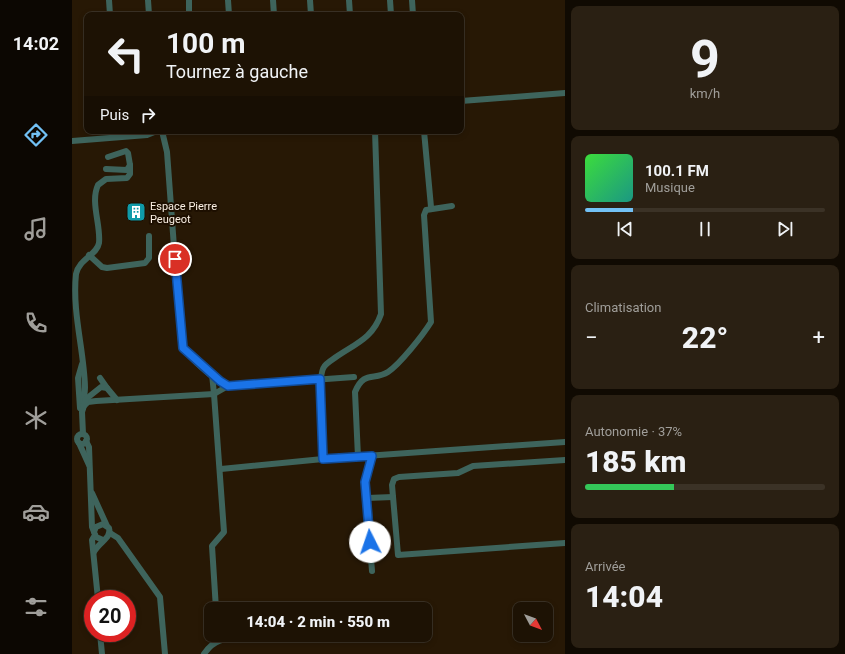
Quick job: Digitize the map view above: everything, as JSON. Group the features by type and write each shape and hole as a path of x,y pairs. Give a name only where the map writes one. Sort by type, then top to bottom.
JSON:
{"lane":[{"path":"109,0 110,12"},
{"path":"148,0 149,12"},
{"path":"188,0 190,12"},
{"path":"228,0 229,12"},
{"path":"273,0 274,12"},
{"path":"310,0 311,12"},
{"path":"349,0 350,12"},
{"path":"390,0 391,12"},
{"path":"412,0 413,12"},
{"path":"464,101 565,93"},
{"path":"72,141 118,134 150,134"},
{"path":"163,134 167,152 181,342 188,354 228,386"},
{"path":"323,459 320,379 324,366 364,340 375,328 381,314 375,134"},
{"path":"424,134 431,208"},
{"path":"72,137 105,137"},
{"path":"83,409 79,407 78,378 82,364 75,294 77,272 82,261 95,251 99,243 96,189 100,183 106,179 127,178 130,174 128,153 126,151 108,157"},
{"path":"106,169 127,170 130,165"},
{"path":"122,178 127,174 123,170"},
{"path":"358,457 355,392 358,385 365,378 387,372 422,337 431,322 424,215 426,210 431,208 452,206"},
{"path":"90,255 102,266 107,268 145,263 150,254 149,236"},
{"path":"212,374 221,469 224,532 212,546 216,602"},
{"path":"83,409 88,402 214,394 228,386 354,377"},
{"path":"89,466 77,439 86,399 101,387 107,388 117,400"},
{"path":"77,439 82,444 86,441 89,447 92,527 98,538 103,540"},
{"path":"221,469 323,459 565,442"},
{"path":"372,456 366,475 372,571"},
{"path":"565,460 473,466 458,473 394,478 392,485 398,555 565,544"},
{"path":"91,492 110,533 118,538 156,588 160,597 165,654"},
{"path":"367,498 393,497"},
{"path":"97,590 92,540 98,525 103,524 107,526"},
{"path":"94,552 110,533"},
{"path":"101,642 102,654"},
{"path":"204,654 213,642"}],"place":[{"name":"Espace Pierre Peugeot","path":"136,212"}],"route":[{"path":"175,259 181,342 183,348 223,384 228,386 320,379 320,421 323,459 372,456 365,482 370,542"}]}
